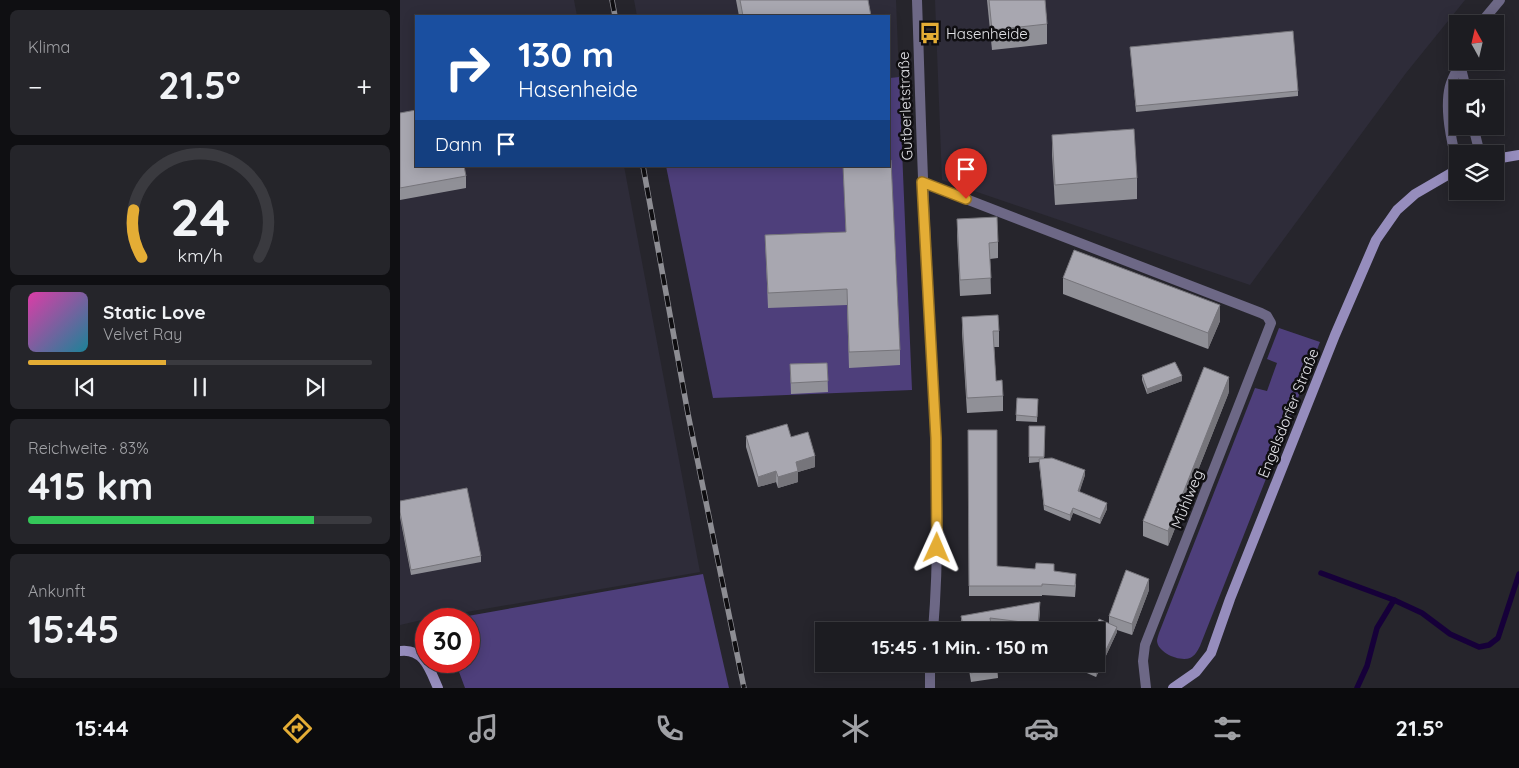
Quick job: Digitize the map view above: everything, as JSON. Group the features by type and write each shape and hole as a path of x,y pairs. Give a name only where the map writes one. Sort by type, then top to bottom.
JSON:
{"main road":[{"path":"1504,158 1519,155"},
{"name":"Engelsdorfer Straße","path":"1173,688 1196,672 1210,653 1335,335 1376,240 1397,210 1415,194 1449,173"},
{"path":"400,651 412,650 420,655 438,688"}],"street":[{"name":"Gutberletstraße","path":"916,0 922,182 937,462 938,530 934,622"},
{"path":"1488,15 1500,0"},
{"path":"1453,145 1450,133 1449,98 1451,84 1457,70"},
{"name":"Mühlweg","path":"922,182 1261,313 1267,316 1272,323 1145,645 1143,661 1146,688"},
{"path":"930,672 930,688"}],"shaded area":[{"path":"400,0 574,0 577,15 415,15 415,167 624,167 700,572 480,610 480,608 415,608 415,622 400,625"},
{"path":"634,0 896,0 899,77 890,78 890,15 637,15"},
{"path":"935,0 1465,0 1453,15 1449,15 1449,20 1406,73 1250,285 942,180"},
{"path":"899,77 912,390 713,398 666,167 890,167 890,78"},
{"path":"1279,328 1320,342 1200,646 1190,658 1175,658 1165,653 1158,645 1158,635 1255,388 1267,391 1277,363 1267,359"},
{"path":"703,574 729,688 465,688 459,673 480,673 480,614"}],"building":[{"path":"740,0 868,0 871,15 743,15"},
{"path":"989,0 1045,0 1047,24 992,30"},
{"path":"1293,31 1298,91 1136,106 1130,47"},
{"path":"415,110 415,167 464,167 466,176 400,188 400,113"},
{"path":"1134,129 1137,178 1055,185 1052,135"},
{"path":"891,160 900,350 849,352 847,289 768,293 765,235 846,232 843,167 890,167"},
{"path":"997,217 998,242 989,243 991,278 960,280 957,219"},
{"path":"1074,250 1220,305 1208,333 1063,278"},
{"path":"998,315 999,331 993,331 996,381 1002,380 1003,396 967,398 962,317"},
{"path":"1175,362 1182,376 1147,389 1142,375"},
{"path":"827,363 828,381 791,383 790,364"},
{"path":"1204,367 1229,377 1168,531 1143,521"},
{"path":"1017,398 1038,399 1037,417 1016,415"},
{"path":"787,424 791,437 808,432 815,456 796,462 798,471 778,477 776,471 758,477 746,436"},
{"path":"1029,426 1045,426 1044,457 1029,457"},
{"path":"968,430 997,430 997,566 1035,569 1036,563 1054,564 1054,571 1076,574 1075,586 1042,584 1042,586 969,586"},
{"path":"1052,458 1085,470 1078,491 1107,503 1100,519 1073,508 1070,515 1044,505 1039,459"},
{"path":"467,488 481,556 411,570 400,512 400,501"},
{"path":"1126,570 1149,579 1132,624 1109,616"},
{"path":"1040,602 1038,622 990,618 991,622 962,622 961,616"},
{"path":"1099,619 1117,627 1105,652 1105,622 1098,622"}],"waterway":[{"path":"1321,573 1394,600"},
{"path":"1357,688 1367,666 1377,628 1394,600 1422,613 1450,634 1479,647 1489,645 1498,638 1519,574"}],"railway":[{"path":"612,0 615,15"},
{"path":"643,167 688,414 744,688"}],"place":[{"name":"Hasenheide","path":"930,33"}],"route":[{"path":"937,548 936,438 922,182 966,199"}]}
